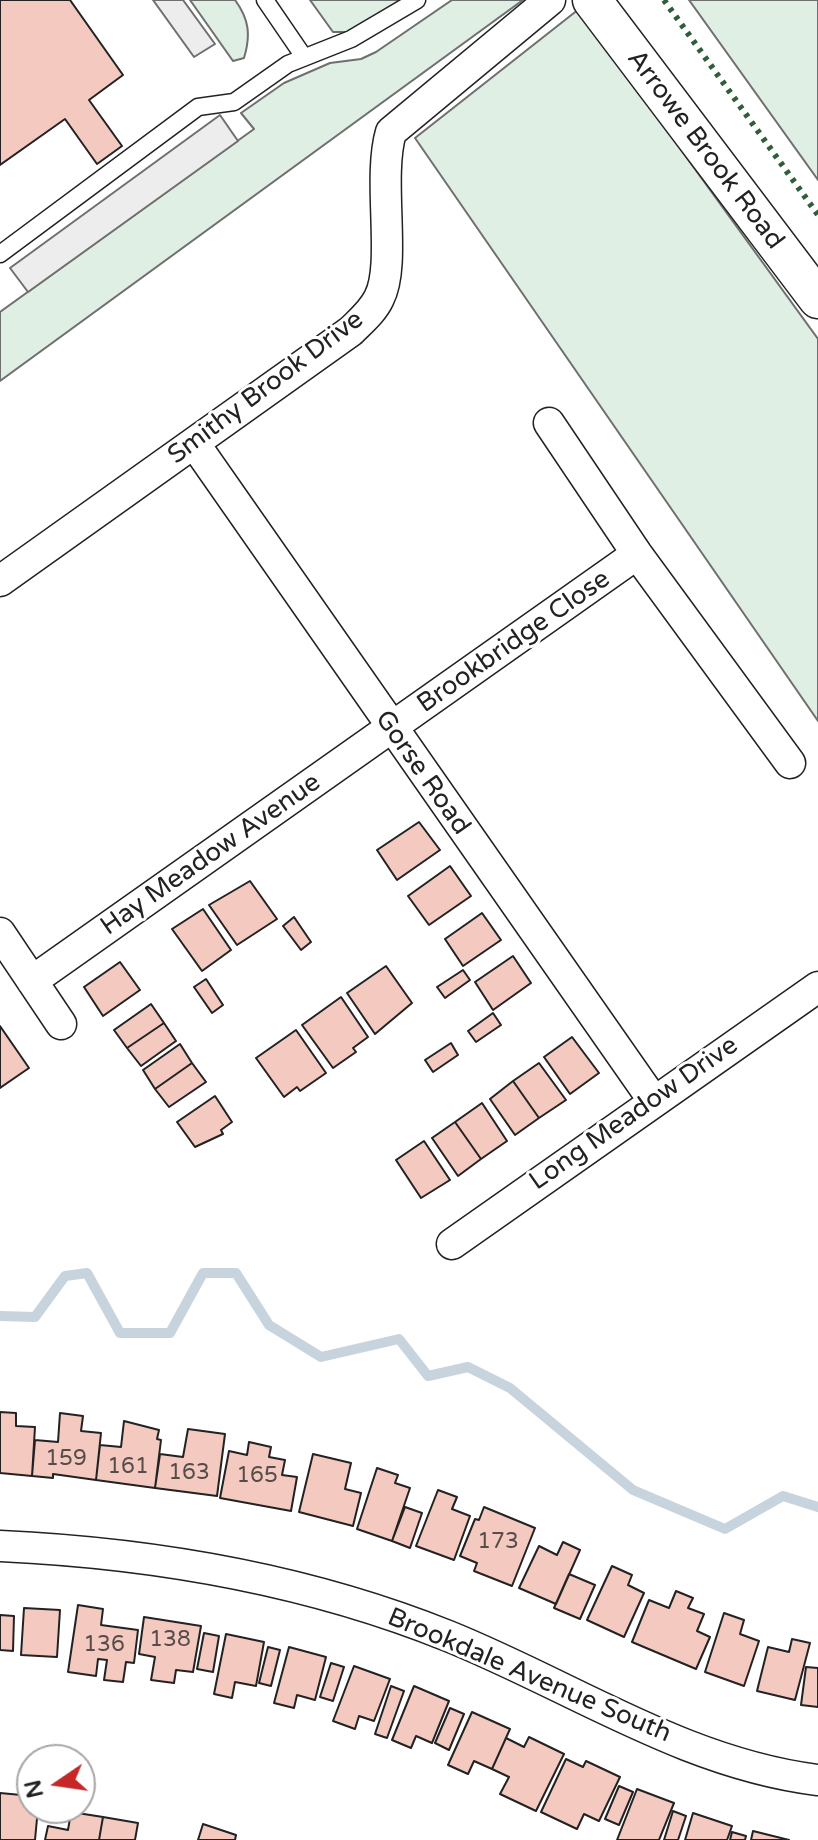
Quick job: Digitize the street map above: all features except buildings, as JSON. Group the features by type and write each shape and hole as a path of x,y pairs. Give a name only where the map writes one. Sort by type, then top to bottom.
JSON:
{"street":[{"name":"Smithy Brook Drive","path":"0,581 351,331 367,316 381,296 385,273 385,152 391,132 550,0"},
{"name":"Arrowe Brook Road","path":"592,0 818,299"},
{"name":"Brookbridge Close","path":"549,423 637,554 790,763"},
{"name":"Gorse Road","path":"194,443 653,1100"},
{"name":"Brookbridge Close","path":"391,729 637,554"},
{"name":"Hay Meadow Avenue","path":"32,981 391,729"},
{"path":"0,933 61,1024"},
{"name":"Long Meadow Drive","path":"452,1244 818,987"},
{"name":"Brookdale Avenue South","path":"0,1546 83,1550 149,1558 351,1601 450,1637 603,1709 690,1745 779,1775 818,1780"}],"lane":[{"path":"265,0 304,57"},
{"path":"0,254 198,107 234,102 288,64 351,39 417,0"}],"green space":[{"path":"190,0 235,0 247,28 244,58 233,61"},
{"path":"310,0 404,0 357,32 333,32"},
{"path":"452,0 523,0 0,381 0,312 254,129 241,113 284,83 330,63 361,59 376,52"},
{"path":"689,0 818,0 818,180"},
{"path":"579,9 818,339 818,721 415,138"}],"shaded area":[{"path":"153,0 183,0 215,44 194,57"},
{"path":"220,115 238,141 28,292 10,268"}],"waterway":[{"path":"0,1316 35,1317 65,1276 87,1273 120,1333 170,1333 203,1273 236,1273 269,1325 321,1357 399,1339 428,1376 468,1367 510,1388 633,1490 725,1529 783,1496 818,1507"}],"hedge":[{"path":"664,0 818,215"}]}
